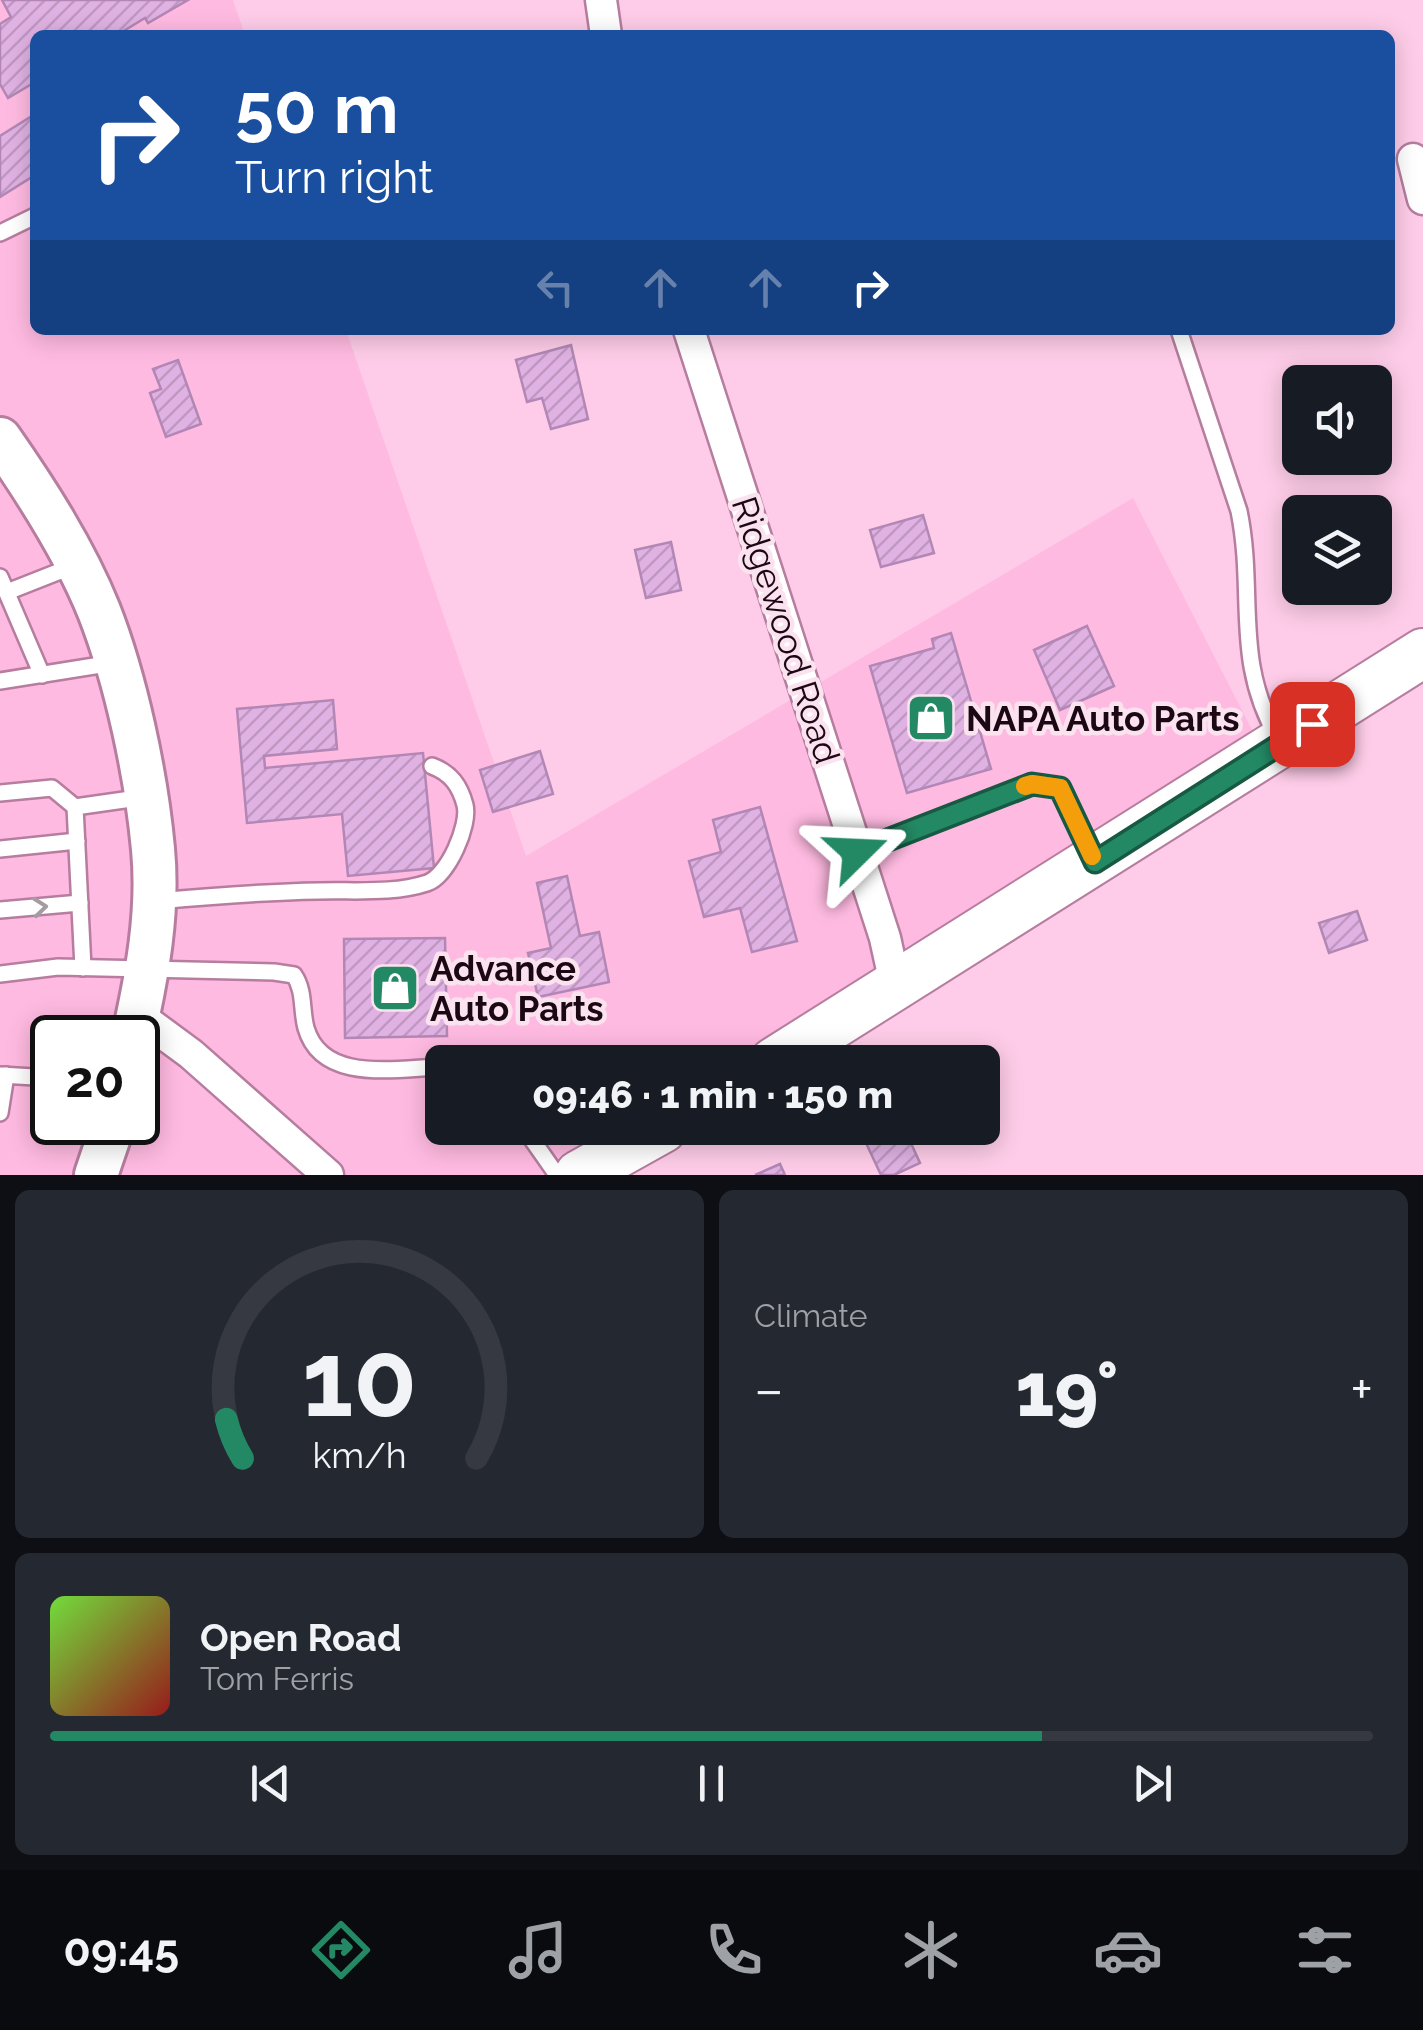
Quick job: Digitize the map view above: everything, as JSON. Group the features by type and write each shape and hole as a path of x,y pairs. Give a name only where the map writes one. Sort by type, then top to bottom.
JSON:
{"main road":[{"path":"10,461 76,565 98,608 117,662 154,850 148,968 137,1015"},
{"path":"802,1045 1423,653"},
{"path":"96,1175 106,1145"},
{"path":"579,1175 633,1145"}],"street":[{"path":"601,0 605,30"},
{"path":"1413,159 1423,199"},
{"name":"Ridgewood Road","path":"692,335 885,938 896,988"},
{"path":"160,1038 191,1054 328,1175"}],"lane":[{"path":"0,233 30,218"},
{"path":"1182,335 1239,511 1245,540 1247,648 1260,707 1281,743"},
{"path":"42,675 4,585 76,565"},
{"path":"0,682 117,662"},
{"path":"154,901 263,892 376,891 429,883 448,868 467,812 459,786 432,766"},
{"path":"857,852 1032,784 1060,788 1095,862"},
{"path":"0,792 52,788 75,807 83,968"},
{"path":"75,807 145,797"},
{"path":"0,849 77,841"},
{"path":"0,910 80,902"},
{"path":"0,974 148,968 294,975 302,991 306,1030 315,1049 329,1061 360,1068 425,1067"},
{"path":"0,1113 3,1075 30,1077"},
{"path":"536,1145 557,1175"}],"shaded area":[{"path":"0,0 233,0 243,30 30,30 30,335 348,335 526,856 1133,498 1267,759 803,1045 425,1045 425,1145 642,1145 593,1175 0,1175"}],"building":[{"path":"2,0 188,0 148,23 145,18 125,30 30,30 30,85 8,98 0,84 0,24 11,17"},
{"path":"30,117 30,178 0,197 0,136"},
{"path":"571,345 588,419 551,429 542,398 527,402 516,360"},
{"path":"178,360 201,424 166,437 150,393 161,389 153,369"},
{"path":"923,515 934,553 881,567 870,530"},
{"path":"671,542 681,590 646,598 635,550"},
{"path":"1087,626 1114,686 1060,710 1034,650"},
{"name":"NAPA Auto Parts","path":"951,633 991,769 907,793 870,666 934,648 932,639"},
{"path":"333,700 337,749 264,756 265,768 423,753 434,868 348,876 342,814 247,823 237,709"},
{"path":"540,751 553,794 493,812 480,770"},
{"path":"760,807 797,941 752,952 740,908 704,917 689,861 721,852 713,820"},
{"path":"567,876 580,936 599,932 609,982 538,997 528,953 551,948 537,883"},
{"path":"1357,911 1367,940 1329,953 1319,923"},
{"name":"Advance Auto Parts","path":"445,938 447,1036 345,1038 344,939"},
{"path":"867,1145 912,1145 920,1163 894,1175 881,1175"},
{"path":"780,1164 785,1175 755,1175"}],"slow traffic":[{"path":"1025,786 1060,788 1092,856"}],"place":[{"name":"NAPA Auto Parts","path":"931,718"},
{"name":"Advance Auto Parts","path":"395,988"}],"route":[{"path":"857,852 1032,784 1060,788 1095,862 1312,724"}]}
